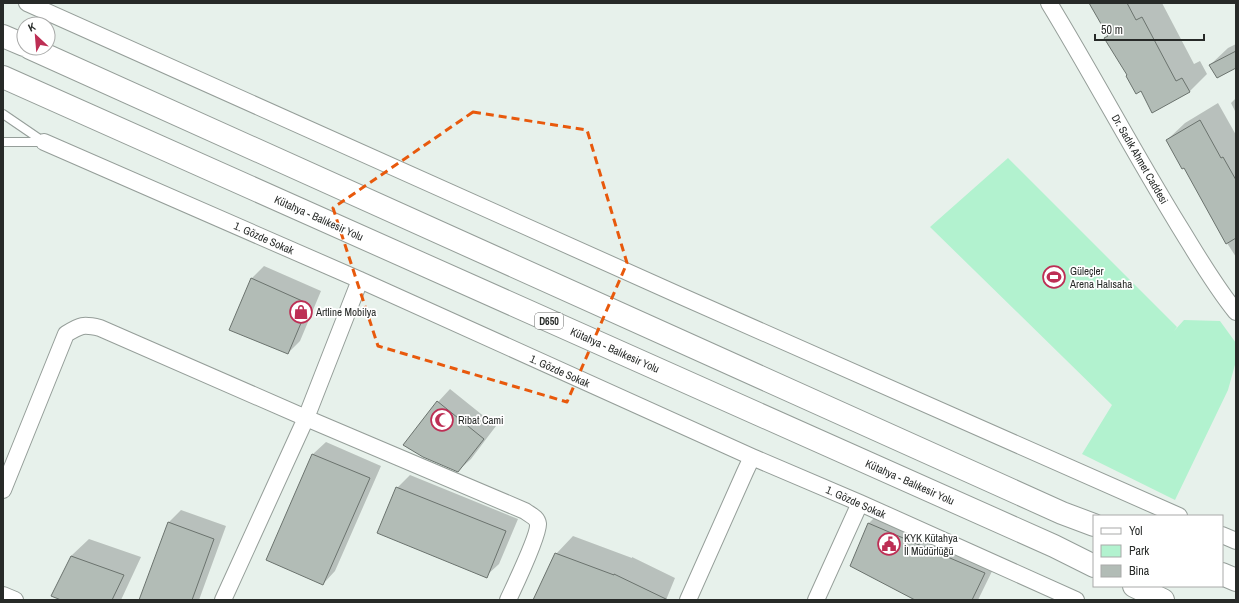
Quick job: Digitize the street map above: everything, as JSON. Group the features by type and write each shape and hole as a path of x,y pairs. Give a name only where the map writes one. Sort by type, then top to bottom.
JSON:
{"highway":[{"path":"3,36 16,42"},
{"path":"48,56 1062,513 1093,525"},
{"name":"Kütahya - Balıkesir Yolu","path":"3,77 1046,543 1093,566"},
{"path":"1223,574 1236,580"},
{"path":"1136,587 1163,600"}],"street":[{"path":"27,3 703,306 1177,515"},
{"name":"Dr. Sadık Ahmet Caddesi","path":"1050,3 1079,51 1156,189 1221,293 1236,312"},
{"name":"1. Gözde Sokak","path":"44,142 360,280 752,458 860,503 1076,600"},
{"path":"223,600 306,418 360,280"},
{"path":"3,490 66,334 78,326 87,325 100,328 536,518 538,525 534,540 508,600"},
{"path":"688,600 752,458"},
{"path":"816,600 860,503"},
{"path":"1223,535 1236,541"},
{"path":"3,595 15,600"}],"lane":[{"path":"3,114 44,142"},
{"path":"3,142 44,142"}],"highlighted area":[{"path":"473,112 587,130 627,263 567,402 378,346 333,208"}],"green space":[{"name":"Güleçler Arena Halısaha","path":"1008,158 1177,327 1174,331 1184,320 1220,321 1236,343 1236,361 1228,390 1175,500 1082,454 1112,405 930,227"}],"building":[{"path":"1089,3 1127,3 1136,20 1142,17 1176,81 1182,78 1190,92 1152,113 1141,91 1136,94 1126,76 1127,75 1104,38 1108,36"},
{"path":"1236,51 1236,68 1217,78 1209,65"},
{"path":"1200,120 1221,158 1223,157 1236,180 1236,238 1226,244 1184,168 1182,169 1166,140"},
{"path":"251,278 309,304 288,354 229,330"},
{"name":"Ribat Cami","path":"437,401 484,439 458,472 423,457 403,445"},
{"path":"312,454 370,478 323,585 266,560"},
{"path":"396,487 506,531 487,578 377,533"},
{"path":"168,522 214,539 192,600 139,600"},
{"name":"KYK Kütahya İl Müdürlüğü","path":"868,523 985,573 972,600 915,600 850,566"},
{"path":"555,553 614,574 668,600 533,600"},
{"path":"71,556 124,575 112,600 61,600 51,596"}],"place":[{"name":"Güleçler Arena Halısaha","path":"1054,277"},
{"name":"Artline Mobilya","path":"301,312"},
{"name":"Ribat Cami","path":"442,420"},
{"name":"KYK Kütahya İl Müdürlüğü","path":"889,544"}]}
